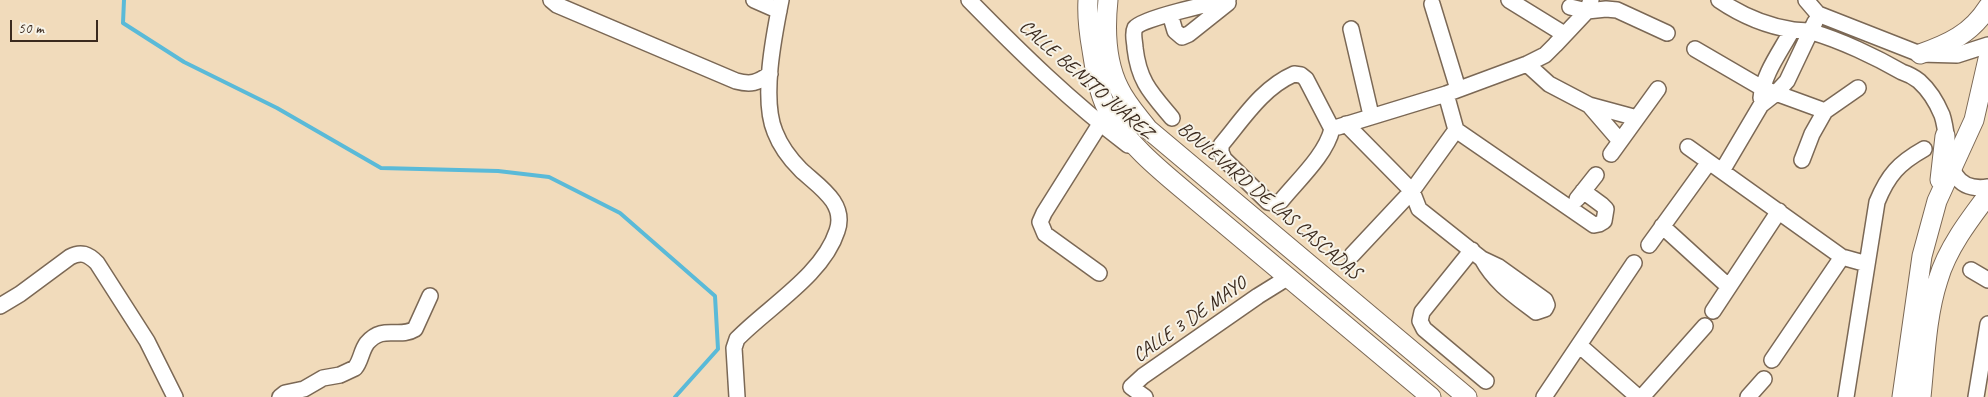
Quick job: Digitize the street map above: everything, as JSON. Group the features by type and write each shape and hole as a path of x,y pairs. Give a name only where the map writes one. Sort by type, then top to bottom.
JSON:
{"main road":[{"path":"1088,0 1089,33 1095,71 1107,109 1125,133 1157,167 1431,397"},
{"name":"BOULEVARD DE LAS CASCADAS","path":"1108,0 1107,38 1118,87 1130,107 1148,128 1467,397"},
{"path":"1920,54 1947,44 1961,36 1980,19 1988,7"},
{"path":"1937,201 1974,120 1988,59"},
{"path":"1902,397 1922,256 1937,201 1945,136"},
{"path":"1921,397 1933,297 1938,278 1969,220 1988,195"}],"street":[{"path":"551,0 557,5 736,81 748,84 758,82 770,74"},
{"path":"737,397 734,348 737,339 804,280 829,249 838,230 839,214 833,200 824,189 800,169 775,132 770,111 770,74 780,5 754,0"},
{"name":"CALLE BENITO JUÁREZ","path":"969,0 1005,37 1100,124 1157,167"},
{"path":"1172,118 1147,88 1142,79 1136,57 1135,28 1140,24 1170,14 1228,0"},
{"path":"1170,14 1175,31 1182,37 1190,34 1232,0"},
{"path":"1509,0 1568,30"},
{"path":"1719,0 1746,15 1792,30 1811,31 1862,52 1918,80 1936,100 1943,117 1952,168 1961,182 1966,186 1988,187"},
{"path":"1806,0 1818,14 1920,54 1957,55 1988,46"},
{"path":"1352,254 1412,191 1456,130 1452,91 1432,4"},
{"path":"1568,30 1570,4 1617,10 1667,33"},
{"path":"1486,381 1424,329 1420,321 1422,312 1477,255 1419,209 1412,191 1339,127 1306,79 1294,74 1279,81 1267,90 1221,145 1220,152 1224,159 1268,202 1275,203 1281,201 1322,152 1339,127 1452,91 1526,64 1545,54 1589,5"},
{"path":"1769,91 1787,81 1818,14"},
{"path":"1351,29 1371,116"},
{"path":"1722,171 1769,91 1792,30"},
{"path":"1695,48 1769,91 1825,111"},
{"path":"1526,64 1550,84 1589,105 1637,118"},
{"path":"1802,160 1812,134 1825,111 1858,88"},
{"path":"1611,154 1658,89"},
{"path":"1589,105 1620,141"},
{"path":"1099,272 1046,234 1040,222 1100,124"},
{"path":"1456,130 1594,225 1604,221 1606,210 1583,192"},
{"path":"1688,148 1842,257 1867,264"},
{"path":"1846,397 1877,202 1884,185 1896,168 1924,148"},
{"path":"1649,245 1709,162"},
{"path":"1570,208 1596,175"},
{"path":"1713,311 1779,211"},
{"path":"1662,226 1729,287"},
{"path":"0,306 13,299 70,257 77,253 84,253 97,263 147,341 175,397"},
{"path":"1772,360 1842,257"},
{"path":"1544,397 1634,263"},
{"path":"1971,270 1988,280"},
{"name":"CALLE 3 DE MAYO","path":"1144,397 1131,387 1143,376 1287,278"},
{"path":"280,397 285,393 304,389 323,378 340,375 355,368 368,343 380,333 388,331 406,332 415,329 430,296"},
{"path":"1976,397 1988,324"},
{"path":"1642,397 1705,326"},
{"path":"1579,345 1638,397"},
{"path":"1748,397 1764,379"}],"waterway":[{"path":"124,0 123,23 184,62 277,108 381,168 498,171 549,177 620,213 715,296 718,349 675,397"}]}
